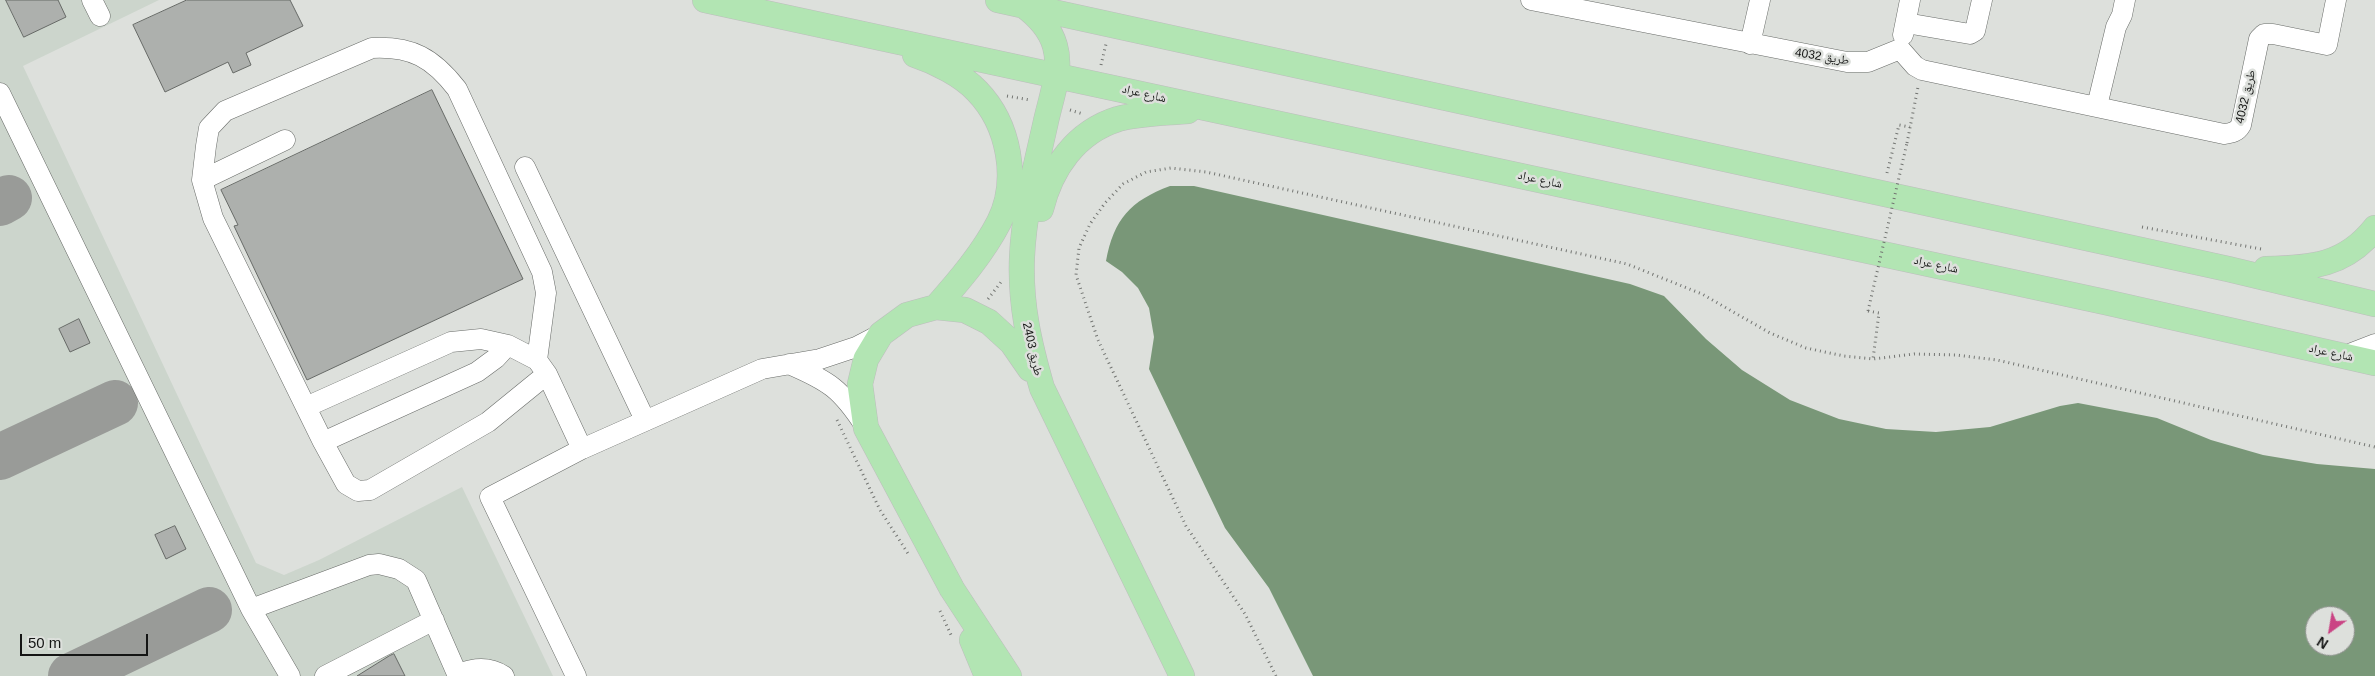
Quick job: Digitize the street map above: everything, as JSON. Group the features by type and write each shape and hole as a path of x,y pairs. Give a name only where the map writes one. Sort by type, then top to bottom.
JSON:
{"main road":[{"name":"شارع عراد","path":"705,0 861,35 1056,74 2105,302 2375,363"},
{"path":"998,0 2228,269 2375,304"},
{"name":"طريق 2403","path":"1023,6 1044,23 1051,34 1057,61 1056,74 1028,203 1022,255 1022,293 1028,340 1042,388 1182,676"},
{"path":"861,35 922,57 952,73 976,90 988,104 1000,126 1008,149 1010,174 1007,198 999,221 980,251 936,307"},
{"path":"1022,255 1033,237 1045,192 1055,170 1072,147 1096,128 1119,119 1212,109"},
{"path":"2228,269 2316,266 2332,261 2354,250 2375,228"},
{"path":"987,676 944,596 866,428 860,384 866,359 881,334 907,315 936,307 965,310 990,322 1012,343 1042,388"},
{"path":"944,596 1009,676"}],"street":[{"path":"1750,44 1760,0"},
{"path":"1910,0 1900,49 1915,66 1922,70"},
{"path":"1906,23 1970,34 1975,31 1977,26 1982,0"},
{"name":"طريق 4032","path":"1922,70 2224,134 2235,132 2241,125 2259,39 2264,34 2273,34 2327,45 2336,0"},
{"name":"طريق 4032","path":"1535,1 1847,62 1868,62 1900,49"},
{"path":"2097,106 2116,27 2124,8"},
{"path":"542,367 488,422 370,490 358,491 346,484 323,442 213,218 202,180 209,128 226,111 372,48 393,47 417,53 444,72 457,89 542,272 546,293 542,367 582,448"},
{"path":"0,92 251,609 290,676"},
{"path":"202,180 285,140"},
{"path":"525,167 645,420"},
{"path":"576,676 490,497 582,448 762,369 828,357 856,347 881,334"},
{"path":"306,407 451,342 481,339 508,345 542,367"},
{"path":"2344,356 2375,344"},
{"path":"323,442 477,372 496,358 508,345"},
{"path":"787,363 830,384 850,404 866,428"},
{"path":"251,609 368,564 379,564 399,569 416,580 458,675 471,669 486,668 504,676"},
{"path":"325,676 434,620"}],"path":[{"path":"1097,83 1111,25"},
{"path":"1873,359 1879,313 1868,311 1922,70"},
{"path":"1885,181 1899,124 1910,127"},
{"path":"1276,676 1245,614 1186,526 1098,340 1076,275 1079,248 1090,224 1105,203 1123,184 1146,172 1171,168 1206,172 1627,264 1702,294 1770,333 1806,348 1844,356 1873,359 1914,354 1956,355 1997,360 2375,446"},
{"path":"976,316 1004,278"},
{"path":"836,418 880,510 912,559"},
{"path":"944,596 954,642"}],"shaded area":[{"path":"0,0 159,0 23,66 256,563 284,575 319,560 462,487 553,676 0,676"},
{"path":"1170,186 1194,186 1630,284 1664,296 1706,339 1742,370 1790,400 1839,419 1886,429 1936,432 1990,427 2060,406 2078,403 2157,418 2211,440 2263,455 2317,464 2375,469 2375,676 1313,676 1269,588 1225,528 1149,369 1154,337 1149,308 1138,288 1122,272 1106,261 1109,246 1119,223 1134,205 1144,198"}],"building":[{"path":"6,0 58,0 66,17 24,37"},
{"path":"187,0 290,0 303,26 246,53 251,65 233,73 228,62 165,92 133,25"},
{"path":"432,90 523,279 307,380 234,226 238,225 221,190"},
{"path":"79,319 90,343 70,352 59,329"},
{"path":"175,526 186,549 166,559 155,535"},
{"path":"394,654 405,676 357,676 389,656"}],"taxiway":[{"path":"0,203 9,198"},
{"path":"0,457 115,403"},
{"path":"71,676 209,610"}]}
